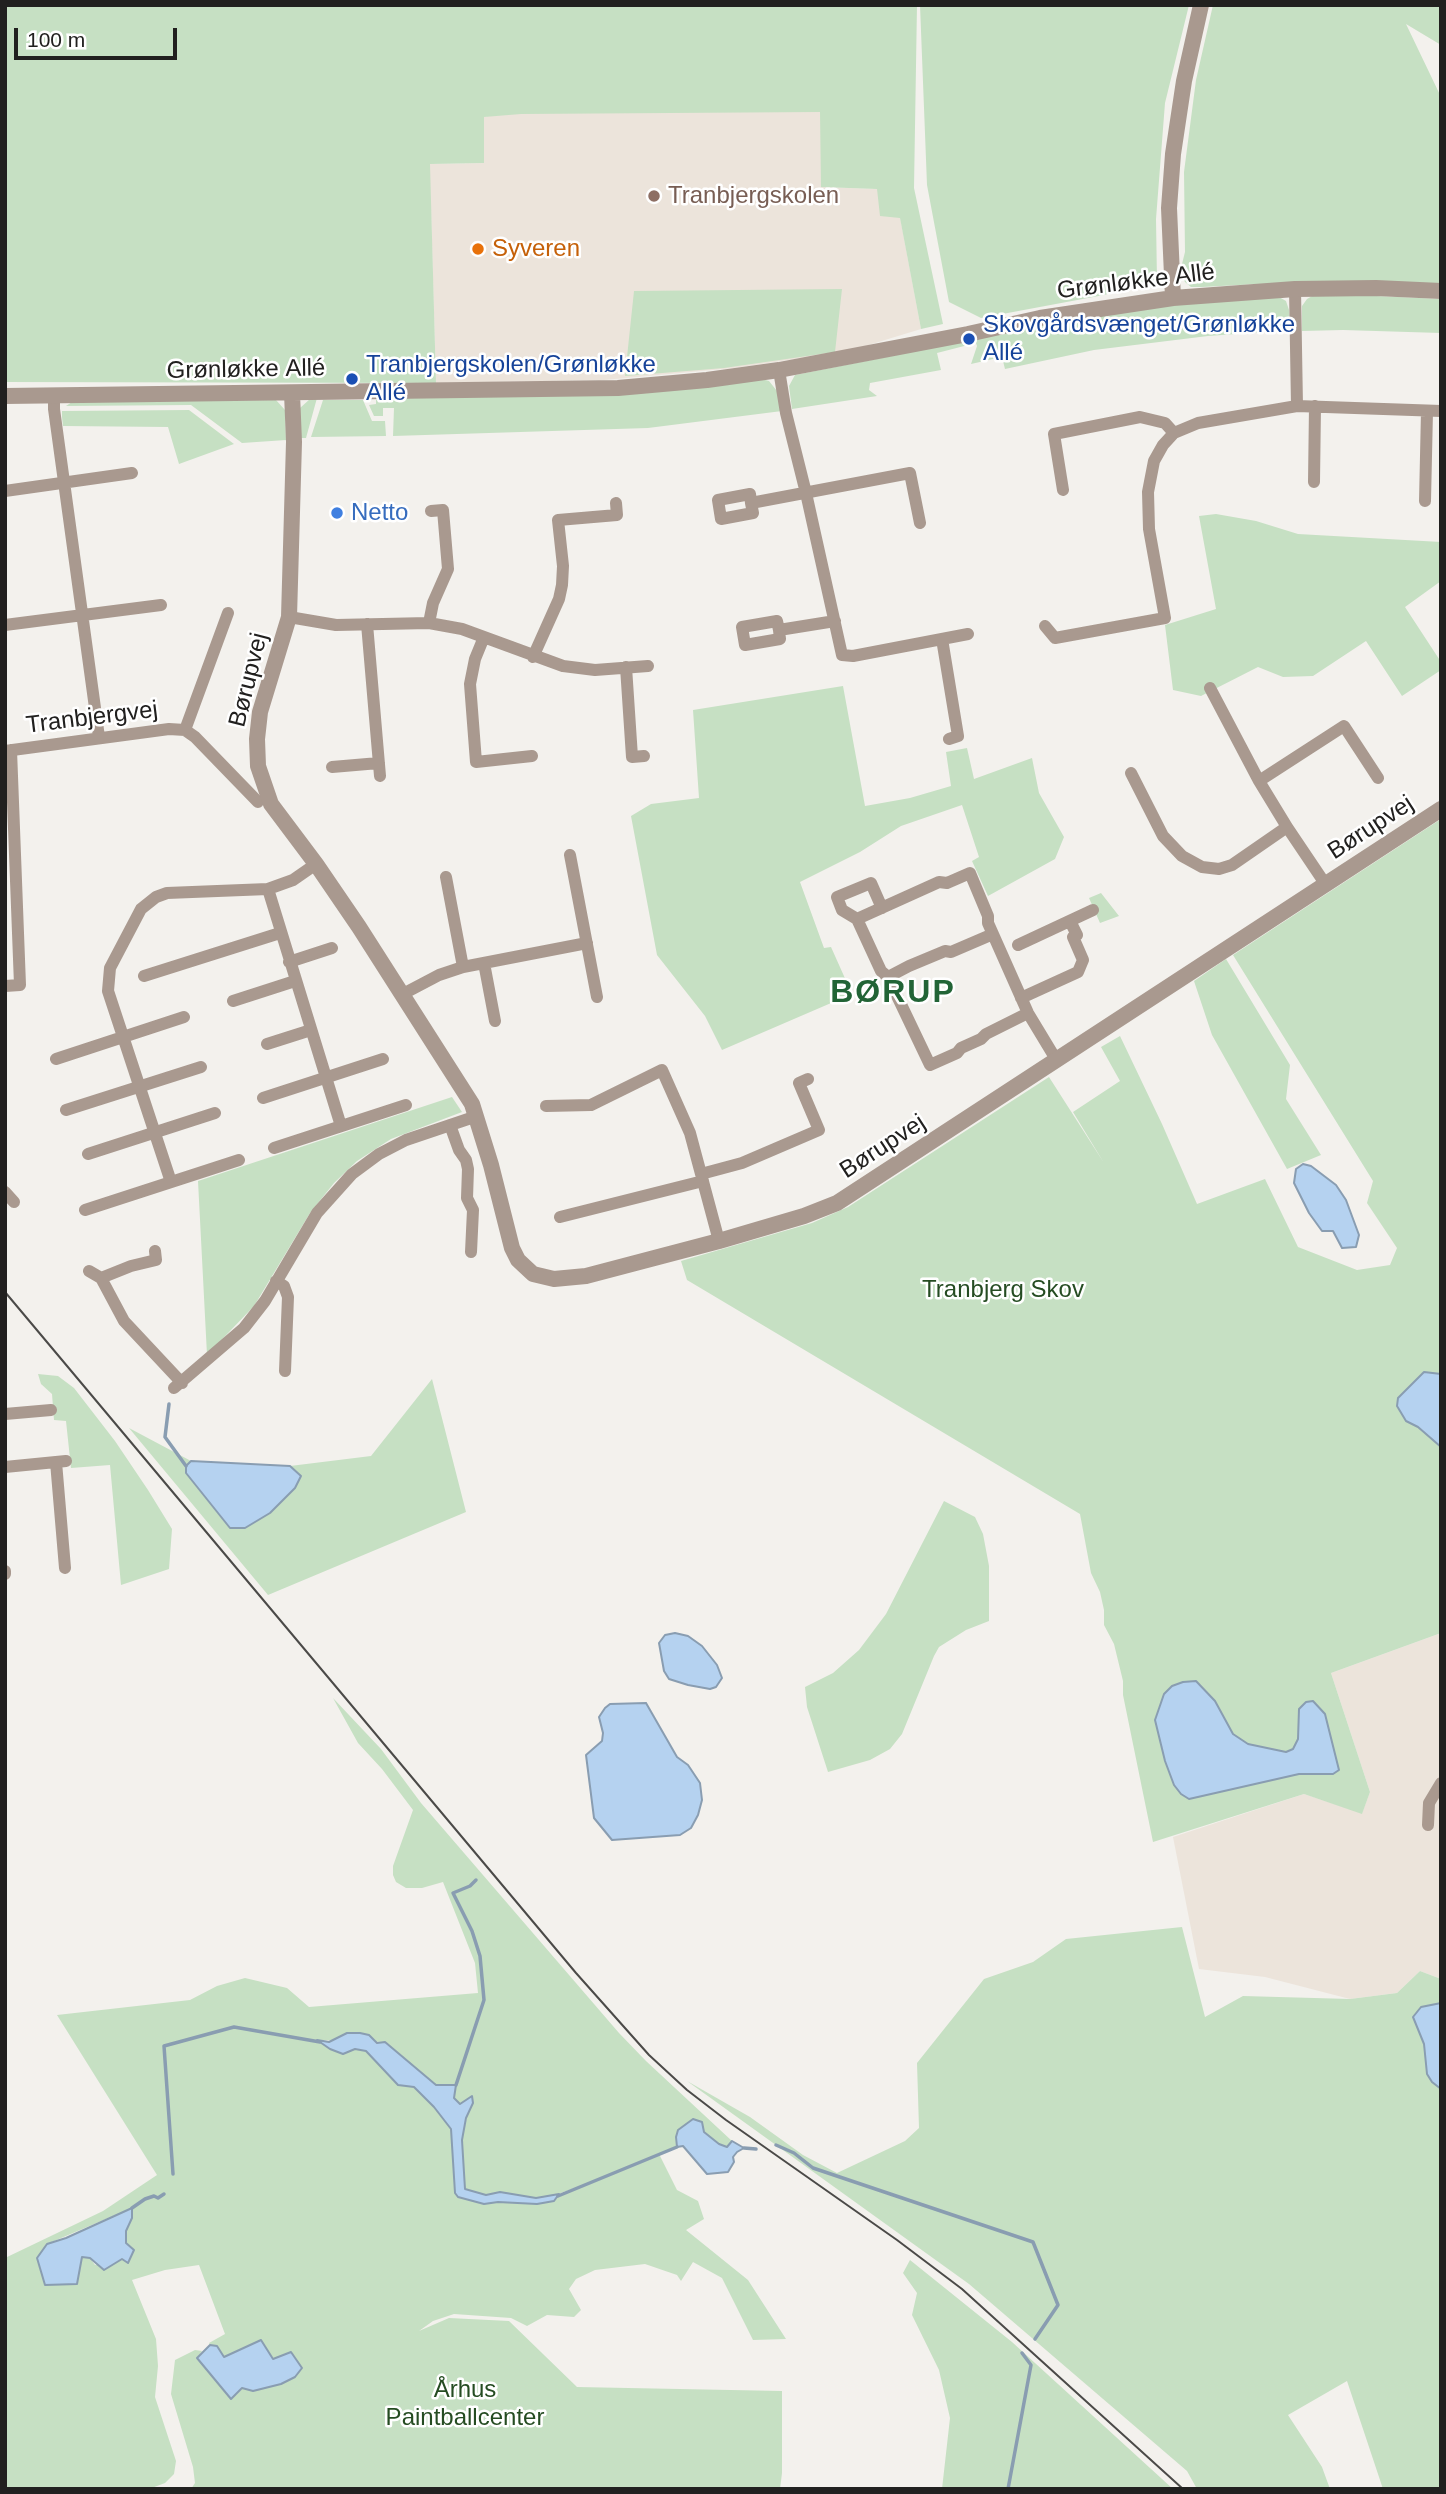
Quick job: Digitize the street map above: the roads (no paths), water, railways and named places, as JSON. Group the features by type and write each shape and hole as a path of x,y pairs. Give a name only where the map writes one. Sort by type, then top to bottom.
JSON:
{"street":[{"path":"1173,298 1169,208 1172,154 1184,81 1201,5"},
{"name":"Grønløkke Allé","path":"5,396 618,388 779,370 1040,318 1173,298 1294,289 1376,288 1441,291"},
{"path":"1294,289 1297,406"},
{"path":"779,370 786,413 842,655 853,656 968,634"},
{"name":"Børupvej","path":"292,393 294,463 289,617 260,712 258,766 271,804 316,864 465,1092 477,1116 510,1242 518,1259 533,1274 554,1279 586,1276 719,1241 804,1216 837,1203 1441,809"},
{"path":"54,395 99,737"},
{"path":"1045,626 1055,638 1165,618 1149,529 1148,492 1154,461 1174,433 1198,423 1297,406 1441,411"},
{"path":"1314,482 1315,406"},
{"path":"1425,501 1427,411"},
{"path":"1063,490 1054,434 1140,417 1165,422 1174,433"},
{"path":"5,491 132,473"},
{"path":"751,503 910,473 920,523"},
{"path":"533,657 559,599 562,585 563,566 558,520 617,515 616,503"},
{"path":"429,623 433,603 448,569 443,510 431,511"},
{"path":"5,625 161,605"},
{"name":"Tranbjergvej","path":"185,730 228,612"},
{"name":"Børupvej","path":"289,617 336,625 429,623 462,629 533,657 578,669 648,666"},
{"path":"779,630 835,621"},
{"path":"332,767 379,769 367,624"},
{"path":"484,637 472,665 470,684 476,762 532,756"},
{"path":"942,639 958,736 949,739"},
{"path":"625,667 632,757 644,756"},
{"name":"Børupvej","path":"1210,688 1259,781 1326,885"},
{"name":"Børupvej","path":"1259,781 1344,726 1378,778"},
{"name":"Tranbjergvej","path":"8,750 169,729 185,730 258,802"},
{"path":"5,986 20,985 10,835 8,750"},
{"path":"1131,773 1163,836 1182,856 1202,867 1219,869 1232,865 1287,827"},
{"path":"570,855 597,997"},
{"path":"171,1182 108,990 110,968 147,902 167,893 268,889 293,880 316,864"},
{"path":"857,919 939,882 947,883 970,873 1021,998 1057,1061"},
{"path":"446,877 463,967"},
{"path":"881,908 870,883 837,897 842,910 857,919 930,1065 1028,1013"},
{"path":"268,889 341,1126"},
{"path":"1018,945 1093,910"},
{"path":"1021,998 1078,972 1083,960 1073,937 1077,935 1070,921"},
{"path":"144,976 280,933"},
{"path":"888,977 945,951 993,934"},
{"path":"401,995 439,975 463,967 587,943"},
{"path":"289,962 332,948"},
{"path":"484,963 495,1021"},
{"path":"233,1001 295,981"},
{"path":"55,1059 184,1017"},
{"path":"267,1044 310,1030"},
{"path":"263,1098 383,1059"},
{"path":"66,1110 201,1067"},
{"path":"545,1106 591,1105 663,1070 690,1133 719,1241"},
{"name":"Børupvej","path":"560,1217 702,1177 819,1130 799,1083 808,1079"},
{"path":"274,1148 406,1105"},
{"path":"88,1154 215,1113"},
{"path":"89,1270 101,1278 124,1321 178,1385 244,1328 265,1301 317,1213 352,1174 405,1139 477,1116"},
{"path":"450,1125 468,1169 467,1198 473,1210 471,1252"},
{"path":"85,1210 239,1160"},
{"path":"5,1192 14,1202"},
{"path":"101,1278 156,1260 155,1251"},
{"path":"276,1281 286,1290 288,1297 285,1371"},
{"path":"5,1414 51,1410"},
{"path":"5,1467 61,1462 65,1568"},
{"path":"1428,1825 1429,1803 1441,1783"}],"water":[{"path":"1303,1164 1311,1166 1336,1185 1346,1200 1359,1235 1356,1247 1342,1248 1333,1231 1322,1231 1309,1213 1294,1183 1296,1169"},
{"path":"1424,1372 1441,1374 1441,1447 1418,1427 1406,1421 1397,1406 1398,1398"},
{"path":"191,1461 290,1466 301,1476 295,1488 270,1513 245,1528 230,1528 186,1473 186,1466"},
{"path":"675,1633 688,1636 702,1646 717,1665 722,1678 716,1687 710,1689 669,1679 664,1671 659,1643 665,1635"},
{"path":"1196,1681 1215,1701 1233,1734 1248,1744 1286,1752 1293,1749 1298,1739 1299,1709 1306,1702 1313,1701 1325,1714 1339,1770 1333,1774 1299,1774 1189,1799 1174,1785 1155,1720 1164,1694 1172,1686"},
{"path":"646,1703 677,1757 688,1765 700,1783 702,1800 691,1828 680,1835 612,1840 594,1818 586,1755 602,1741 599,1717 605,1708 610,1704"},
{"path":"1441,2003 1441,2089 1427,2074 1424,2044 1413,2017 1421,2007"},
{"path":"347,2033 369,2035 377,2043 385,2042 436,2085 456,2085 454,2098 460,2104 472,2096 473,2103 466,2118 462,2140 465,2189 486,2195 500,2192 536,2198 559,2194 554,2201 537,2204 484,2204 458,2197 455,2193 451,2129 414,2087 398,2085 366,2051 355,2049 343,2054 317,2040 329,2042"},
{"path":"693,2119 702,2122 704,2132 719,2144 727,2147 732,2141 744,2148 733,2157 734,2162 728,2172 707,2174 683,2146 677,2147 678,2130"},
{"path":"132,2208 126,2243 134,2250 128,2263 122,2259 104,2270 90,2258 82,2257 77,2284 45,2285 37,2258 47,2244"},
{"path":"261,2340 273,2359 291,2352 302,2368 295,2377 281,2384 253,2391 242,2388 231,2399 197,2358 210,2345 217,2346 224,2357"}],"waterway":[{"path":"169,1404 165,1437 186,1466"},
{"path":"456,2085 484,2000 480,1956 472,1931 453,1893 470,1886 476,1880"},
{"path":"173,2174 164,2046 234,2027 320,2042"},
{"path":"776,2145 794,2153 813,2168 1033,2242 1058,2305 1035,2339"},
{"path":"558,2196 677,2147"},
{"path":"744,2148 756,2149"},
{"path":"132,2208 145,2199 154,2196 158,2198 164,2194"},
{"path":"1008,2489 1031,2365 1022,2353"}],"tram line":[{"path":"5,1292 576,1973 649,2055 687,2090 726,2120 962,2289 1183,2489"}],"place":[{"name":"Tranbjergskolen","path":"654,196"},
{"name":"Syveren","path":"478,249"},
{"name":"Skovgårdsvænget/Grønløkke Allé","path":"969,339"},
{"name":"Tranbjergskolen/Grønløkke Allé","path":"352,379"},
{"name":"Netto","path":"337,513"}],"district":[{"name":"BØRUP","path":"893,993"}],"park label":[{"name":"Tranbjerg Skov","path":"1003,1290"},
{"name":"Århus Paintballcenter","path":"465,2404"}]}
